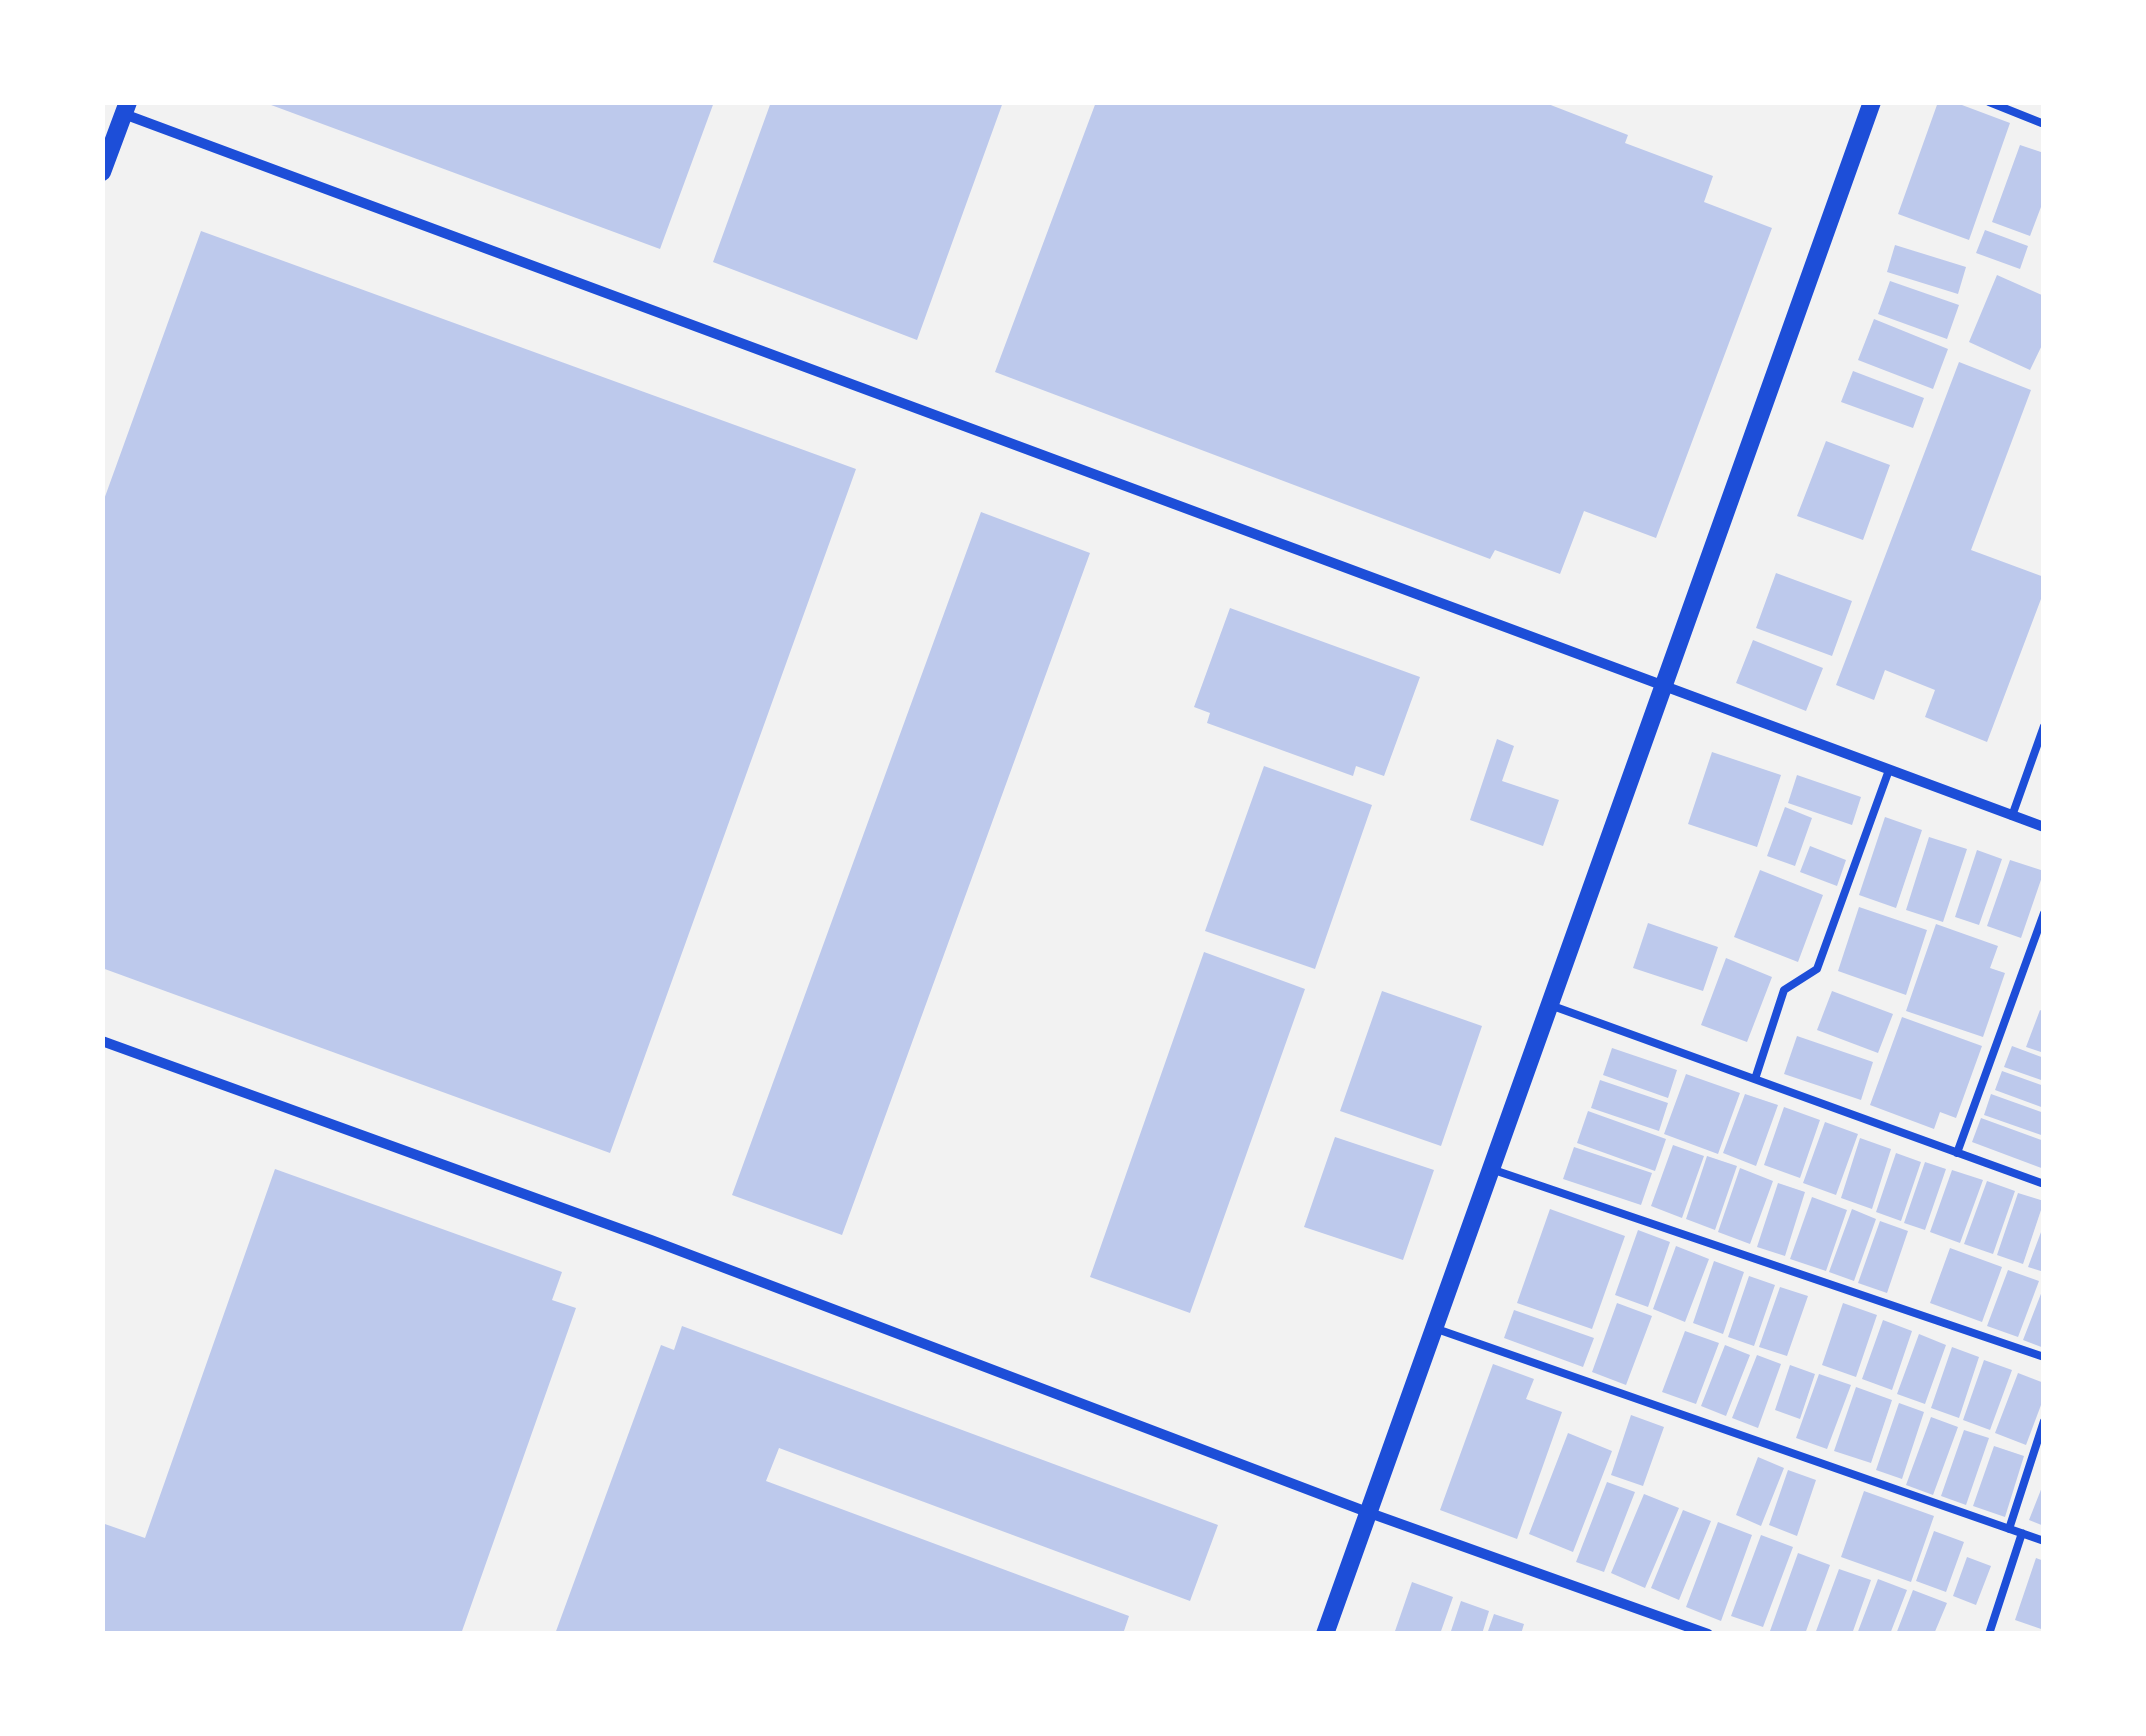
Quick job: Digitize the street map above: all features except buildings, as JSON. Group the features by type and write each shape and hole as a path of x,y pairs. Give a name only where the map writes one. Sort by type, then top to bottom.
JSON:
{"street":[{"path":"1325,1634 1872,102"},
{"path":"102,172 126,108 940,420 2044,827"},
{"path":"102,1041 650,1240 1367,1512 1708,1634"}],"lane":[{"path":"1989,102 2044,124"},
{"path":"2012,816 2044,726"},
{"path":"1755,1080 1784,990 1817,969 1889,770"},
{"path":"1957,1153 2044,912"},
{"path":"1548,1004 2044,1184"},
{"path":"1490,1168 2044,1357"},
{"path":"1433,1328 2044,1541"},
{"path":"2008,1529 2044,1422"},
{"path":"1989,1634 2022,1533"}]}
